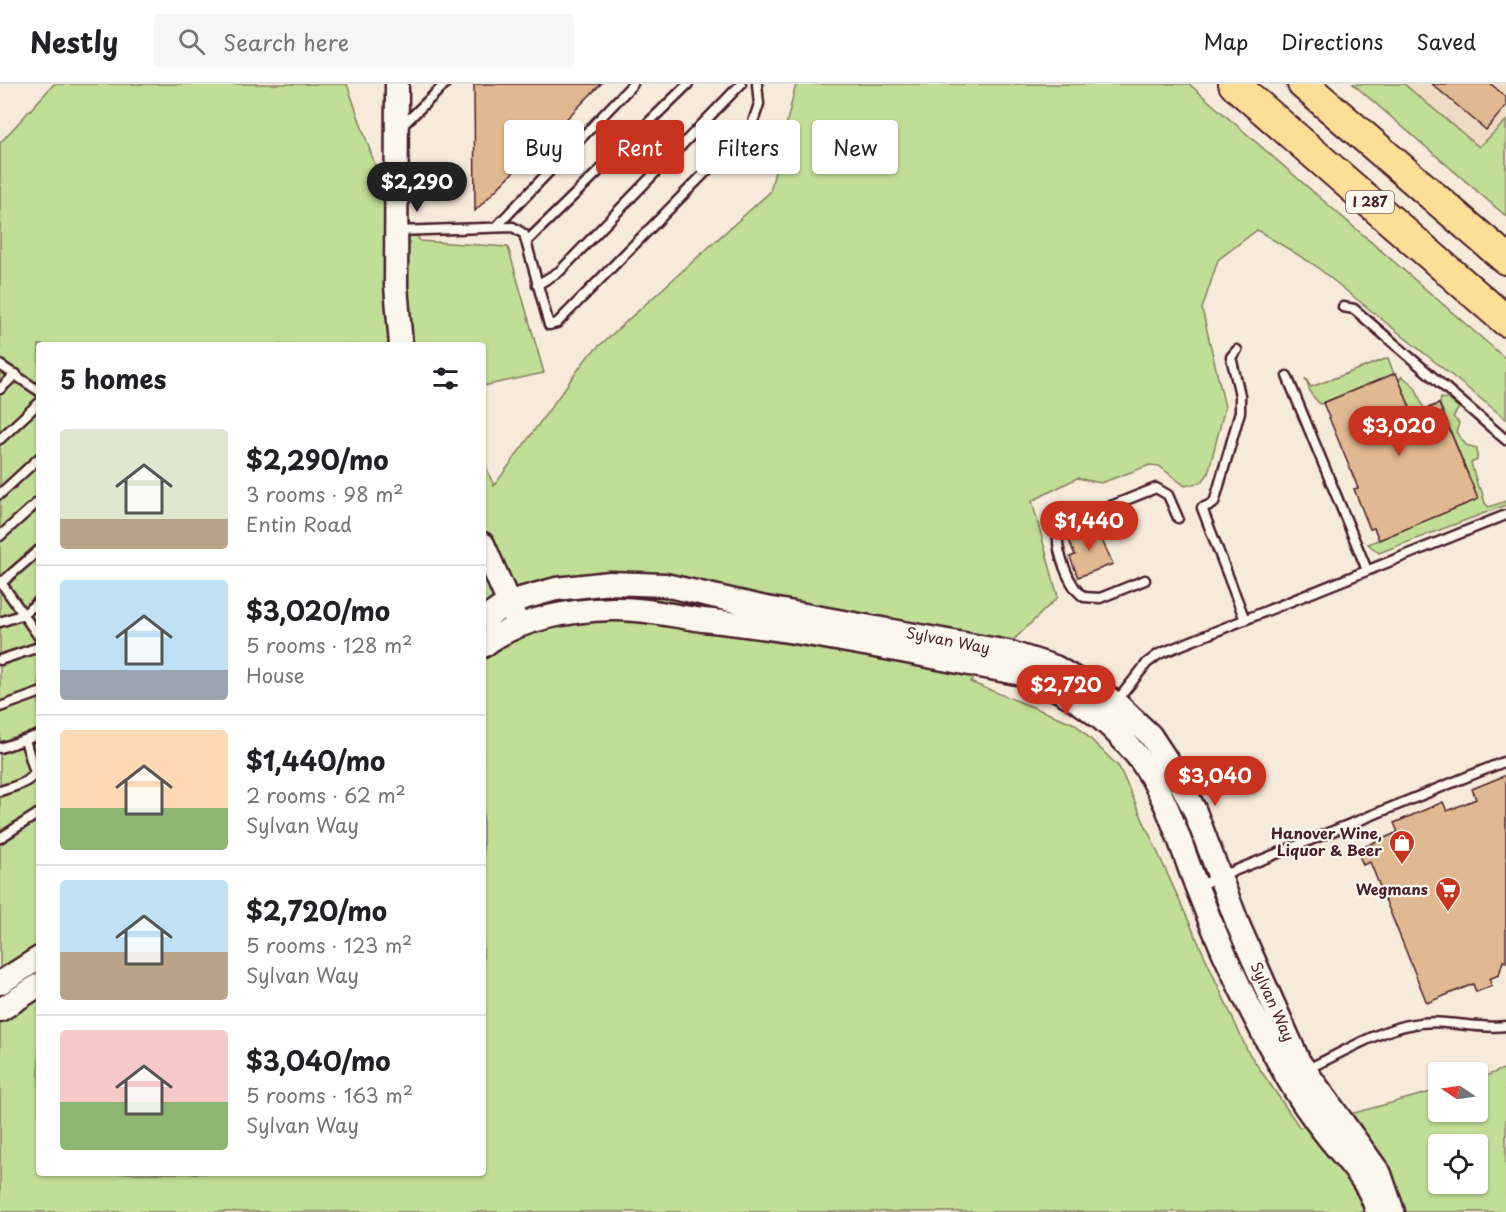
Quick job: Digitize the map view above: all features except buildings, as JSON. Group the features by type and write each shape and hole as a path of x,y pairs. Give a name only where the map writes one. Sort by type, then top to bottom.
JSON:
{"highway":[{"name":"I 287","path":"1234,84 1506,321"},
{"name":"I 287","path":"1303,84 1506,259"}],"street":[{"path":"397,84 396,286 401,342"},
{"path":"486,551 519,628"},
{"name":"Sylvan Way","path":"486,618 509,602 555,588 647,582 761,607 1022,674 1058,687 1109,711 1150,735 1177,776 1194,809 1269,997 1296,1074 1328,1137 1359,1175 1375,1201 1377,1212"},
{"name":"Sylvan Way","path":"486,644 519,628 581,611 632,609 889,639"},
{"name":"Sylvan Way","path":"1109,711 1156,784 1171,815 1196,886 1248,1006 1296,1074 1380,1174 1393,1212"},
{"path":"0,983 36,960"},
{"path":"0,1010 36,987"}],"lane":[{"path":"397,130 445,84"},
{"path":"496,227 633,84"},
{"path":"526,242 688,84"},
{"path":"537,285 560,271 741,84"},
{"path":"397,231 513,227 524,234 549,325 557,323 752,125 759,104 757,84"},
{"path":"1342,307 1354,309 1506,440"},
{"path":"1237,350 1231,357 1240,395 1240,412 1214,503 1202,508 1245,620"},
{"path":"0,365 36,389"},
{"path":"0,389 16,374"},
{"path":"1287,376 1367,570"},
{"path":"0,439 36,406"},
{"path":"0,494 36,461"},
{"path":"1145,580 1094,598 1084,597 1074,586 1058,545 1058,533 1066,524 1156,488 1168,495 1178,518"},
{"path":"0,536 36,504"},
{"path":"1113,504 1117,514"},
{"path":"1109,711 1147,663 1159,654 1506,514"},
{"path":"36,553 0,583 36,632"},
{"path":"0,622 24,614 36,604"},
{"path":"0,660 36,648"},
{"path":"0,707 36,694"},
{"path":"0,748 36,736"},
{"path":"0,791 28,781 35,773 25,740"},
{"path":"1196,886 1506,761"},
{"path":"0,838 36,815"},
{"path":"1296,1074 1414,1024 1506,1026"}],"shaded area":[{"path":"1404,84 1506,84 1506,121 1479,148"}],"green space":[{"path":"54,84 347,84 375,165 420,241 508,247 544,373 486,385 486,342 36,342 36,1176 486,1176 486,467 494,486 588,356 770,192 774,174 800,174 800,120 787,120 796,84 1189,84 1506,359 1506,419 1313,264 1257,230 1218,260 1202,309 1225,407 1208,474 1202,482 1185,486 1159,466 1150,465 1101,483 1077,478 1032,501 1058,597 970,682 1075,724 1119,767 1248,1052 1300,1128 1428,1093 1428,1122 1488,1122 1488,1075 1506,1068 1506,1212 0,1212 0,143"},
{"path":"1353,84 1404,84 1479,147 1506,121 1506,216"},
{"path":"1388,358 1394,374 1320,404 1311,394 1305,378 1311,387"},
{"path":"1402,376 1415,387 1424,409 1440,403 1441,398 1448,399 1459,408 1453,417 1459,423 1456,432 1466,445 1477,448 1477,460 1471,463 1485,503 1489,507 1506,501 1506,505 1379,553 1368,544 1478,499 1440,404 1413,415 1399,380"}],"place":[{"name":"Hanover Wine, Liquor & Beer","path":"1402,866"},
{"name":"Wegmans","path":"1448,913"}]}
